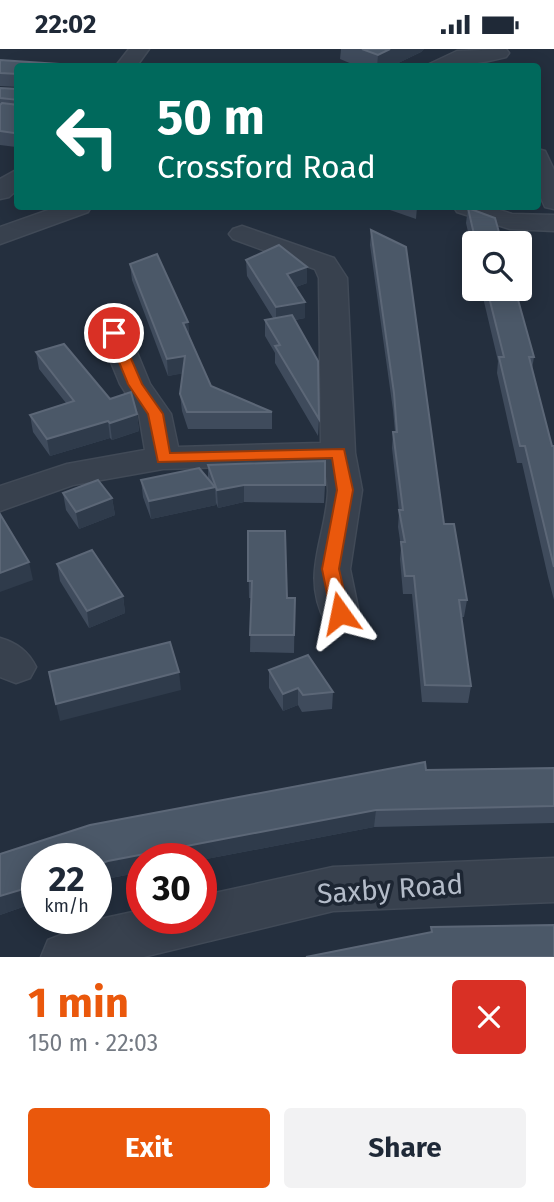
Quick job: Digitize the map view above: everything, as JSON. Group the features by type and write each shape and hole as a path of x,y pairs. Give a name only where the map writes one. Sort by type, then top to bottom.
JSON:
{"street":[{"path":"128,63 139,49"},
{"path":"460,63 501,58"},
{"path":"541,167 554,202"},
{"path":"0,192 14,180"},
{"path":"0,236 71,210"},
{"path":"475,210 510,221 554,223"},
{"path":"242,234 325,264 333,278 338,453 345,490 331,569 340,613"},
{"path":"114,333 135,384 155,414 163,458"},
{"path":"0,499 67,475 163,458 338,453"},
{"name":"Saxby Road","path":"66,957 105,941 333,888 554,880"}],"building":[{"path":"362,49 390,49 378,55"},
{"path":"0,60 44,63 14,63 14,74 0,73"},
{"path":"0,88 14,89 14,100 0,98"},
{"path":"14,104 14,133 0,131 0,105"},
{"path":"468,210 473,210 495,218 499,231 473,231"},
{"path":"371,230 406,247 444,524 454,524 467,600 459,600 471,686 425,685 414,576 405,576 401,542 405,542 399,510 403,510 393,432 397,432 394,393"},
{"path":"279,245 307,267 287,274 305,302 276,307 246,260"},
{"path":"157,254 188,322 183,323 211,386 272,412 187,412 180,394 185,356 167,359 130,264"},
{"path":"490,301 518,301 534,357 529,357 554,446 554,567 525,446 520,446 499,357 504,357"},
{"path":"292,315 318,361 319,419 275,346 280,345 265,320"},
{"path":"64,344 110,399 131,392 137,414 47,439 30,415 74,401 36,352"},
{"path":"325,461 325,485 244,485 217,490 208,465"},
{"path":"199,468 215,487 149,501 141,480"},
{"path":"98,480 112,498 76,512 63,493"},
{"path":"0,514 29,562 0,573"},
{"path":"248,531 285,531 287,598 295,598 294,635 250,635 252,581 248,581"},
{"path":"92,550 123,596 87,611 57,564"},
{"path":"170,642 179,672 56,704 49,672"},
{"path":"308,655 333,692 303,695 298,688 283,694 269,670"},
{"path":"425,762 426,770 554,768 554,806 376,810 203,843 126,843 126,858 112,860 112,843 34,843 90,825"},
{"path":"21,847 21,890 0,896 0,854"},
{"path":"554,925 554,957 306,957 432,932 431,927"}],"route":[{"path":"114,333 135,384 155,414 163,458 338,453 345,490 331,569 340,613"}]}
